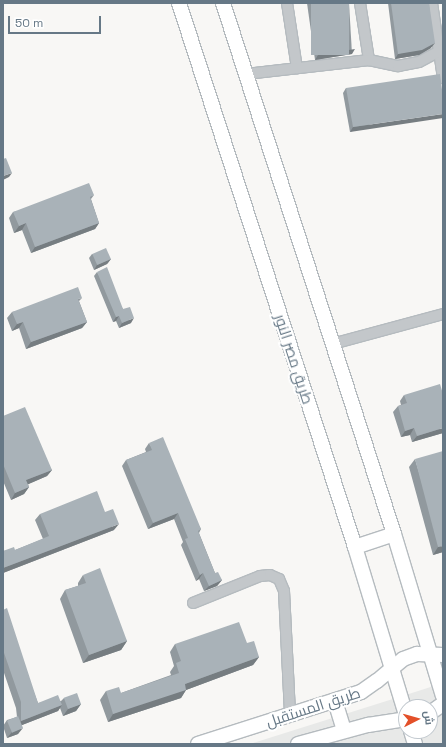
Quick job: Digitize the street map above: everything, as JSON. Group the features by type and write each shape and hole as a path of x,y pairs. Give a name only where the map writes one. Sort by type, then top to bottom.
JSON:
{"street":[{"name":"طريق مصر النور","path":"179,3 355,547 401,699"},
{"path":"223,3 394,534 437,654 443,696"},
{"path":"287,3 297,68"},
{"path":"360,3 369,60"},
{"path":"432,3 441,50 443,78"},
{"path":"246,74 369,60 398,66 419,62 441,50"},
{"path":"332,344 443,314"},
{"path":"355,547 394,534"},
{"path":"193,603 260,576 270,575 279,579 284,591 290,714"},
{"name":"طريق المستقبل","path":"198,744 361,692 377,682 403,660 417,654 437,654"},
{"path":"335,701 344,731"},
{"name":"طريق المستقبل","path":"298,744 344,731 398,721"}],"shaded area":[{"path":"443,683 443,744 250,744"}],"building":[{"path":"311,3 349,3 349,55 311,55"},
{"path":"391,3 429,3 435,43 422,50 398,54"},
{"path":"440,74 443,97 443,114 353,127 346,88"},
{"path":"6,158 12,173 3,176 3,159"},
{"path":"89,183 94,195 90,197 99,223 35,247 26,223 19,226 13,212"},
{"path":"106,248 111,259 97,265 92,254"},
{"path":"107,267 123,309 130,307 134,318 122,323 119,316 116,317 97,272"},
{"path":"78,287 82,298 78,299 87,322 31,342 23,322 17,324 12,312"},
{"path":"440,384 443,394 443,428 417,436 414,428 405,431 398,406 407,403 404,395"},
{"path":"25,407 52,470 26,480 29,487 15,493 3,464 3,416"},
{"path":"163,437 201,529 198,531 215,573 218,572 222,580 209,586 203,573 200,575 185,539 188,538 178,513 153,523 126,460 152,450 149,443"},
{"path":"443,451 443,546 438,547 415,459"},
{"path":"97,491 105,512 113,509 119,524 3,568 3,551 14,547 15,550 49,536 40,514"},
{"path":"100,568 127,641 89,655 65,590 86,583 83,575"},
{"path":"7,608 38,703 58,695 62,705 21,721 21,702 3,650 3,610"},
{"path":"239,622 247,643 254,641 259,657 185,684 186,690 113,714 106,691 119,687 121,693 179,673 176,663 181,661 175,644"},
{"path":"77,693 81,704 68,709 64,698"},
{"path":"18,716 23,728 12,733 7,721"}]}
